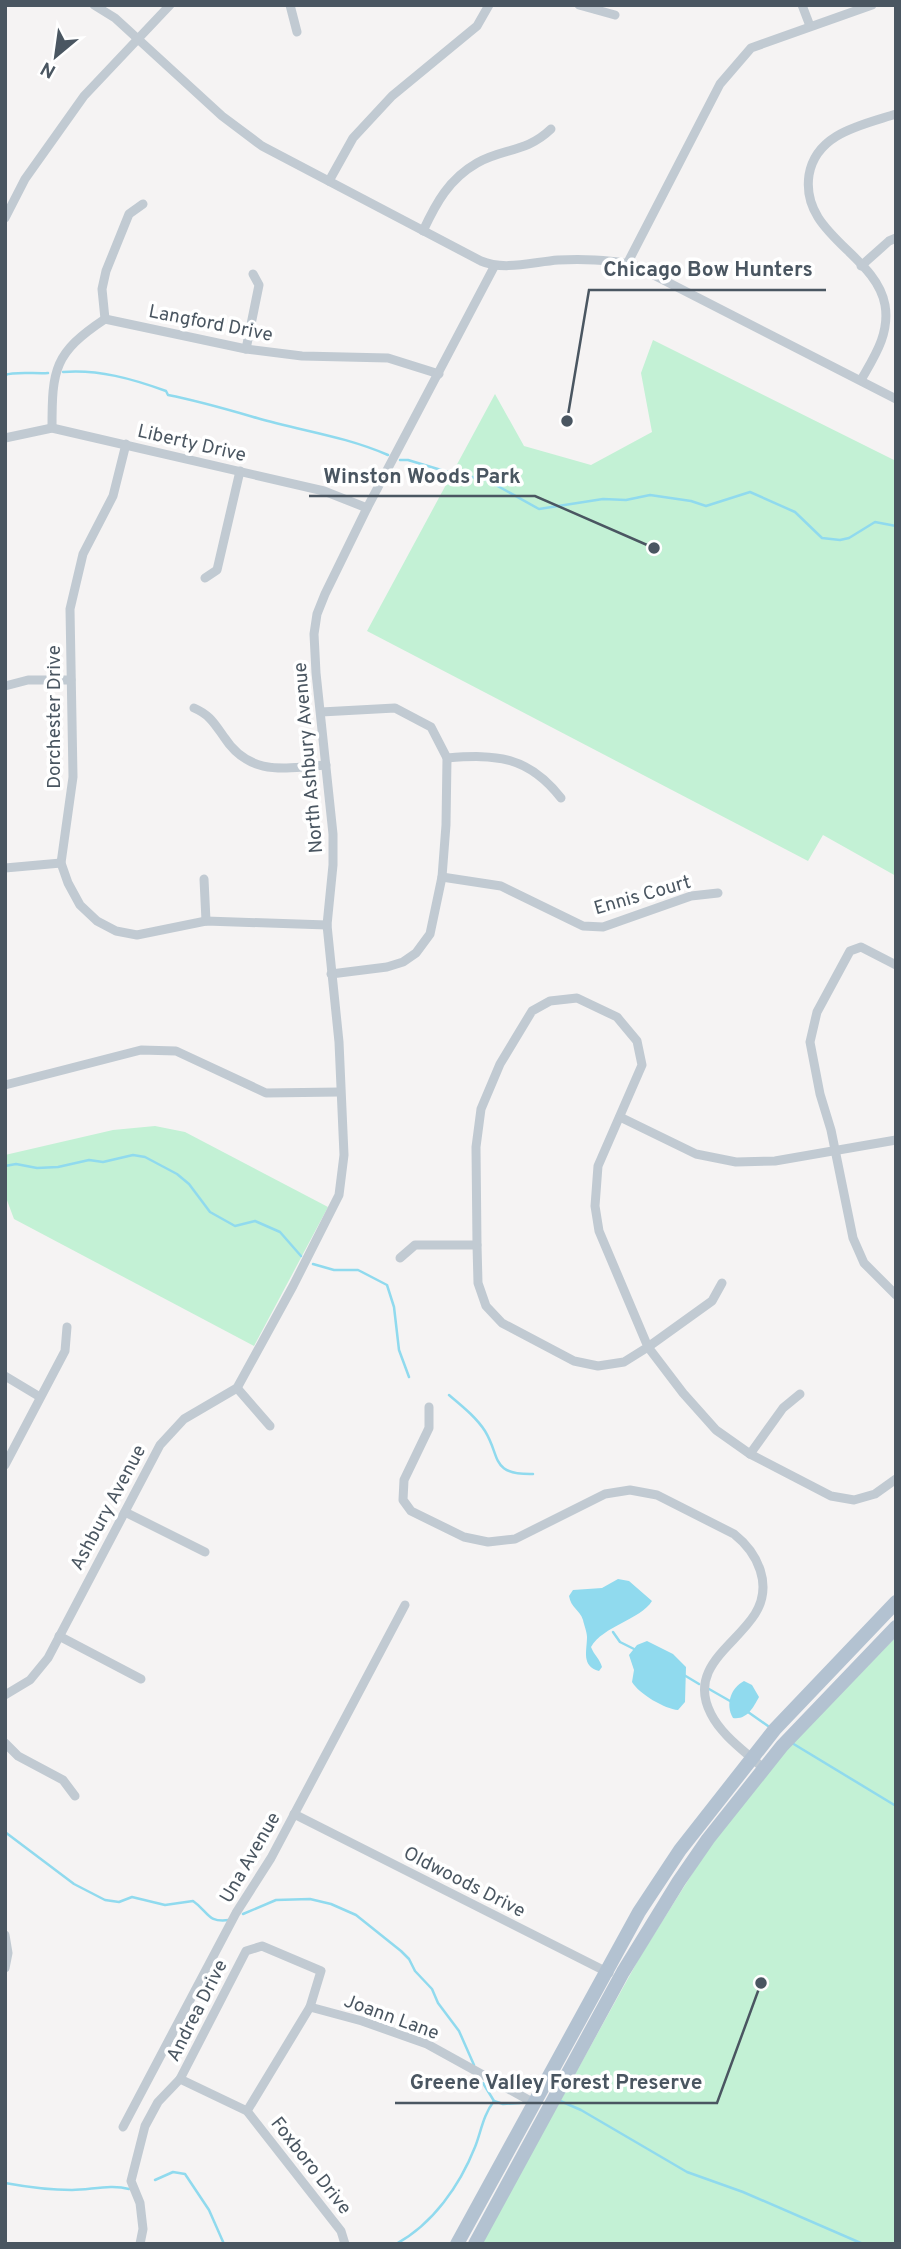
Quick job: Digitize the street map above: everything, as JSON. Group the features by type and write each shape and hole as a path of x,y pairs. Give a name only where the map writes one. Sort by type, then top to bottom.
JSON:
{"main road":[{"path":"457,2244 605,1972 639,1912 680,1850 775,1728 896,1602"},
{"path":"475,2244 620,1979 679,1881 763,1768 896,1627"}],"street":[{"path":"94,5 116,18 222,116 262,146 494,267 561,260 627,264 644,270 896,398"},
{"path":"5,218 25,179 83,96 170,5"},
{"path":"290,5 297,32"},
{"path":"329,181 353,138 392,96 477,26 489,5"},
{"path":"579,5 615,15"},
{"path":"802,5 810,26"},
{"path":"627,264 720,83 751,48 872,5"},
{"path":"861,380 880,345 886,316 881,293 862,266 821,222 812,208 809,175 820,150 835,136 896,114"},
{"path":"423,231 447,187 467,170 478,162 538,142 551,129"},
{"path":"52,428 52,392 57,366 68,348 105,319 102,289 106,271 129,214 143,204"},
{"path":"862,266 889,241 896,239"},
{"name":"North Ashbury Avenue","path":"237,1388 339,1195 344,1155 336,1004 327,925 333,849 315,660 314,634 317,614 367,508 494,267"},
{"path":"246,349 259,285 253,274"},
{"name":"Langford Drive","path":"105,319 246,349 302,356 388,358 439,374"},
{"name":"Liberty Drive","path":"5,438 52,428 324,491 367,508"},
{"name":"Dorchester Drive","path":"61,863 73,777 70,609 83,554 113,496 126,444"},
{"path":"205,578 217,570 240,471"},
{"path":"5,686 27,680 71,680"},
{"path":"194,708 216,722 229,744 247,761 270,769 326,765"},
{"path":"321,712 394,708 431,727 447,758 442,877 430,934 416,953 403,962 387,967 331,974"},
{"path":"447,758 482,755 512,760 546,778 561,798"},
{"path":"5,868 61,863 80,905 97,921 116,931 137,935 206,921 327,925"},
{"name":"Ennis Court","path":"442,877 501,886 583,926 604,927 691,896 718,893"},
{"path":"204,880 206,921"},
{"path":"896,965 861,947 850,951 817,1012 810,1042 853,1238 864,1263 896,1295"},
{"path":"722,1283 712,1301 649,1347 624,1362 598,1366 573,1362 502,1323 486,1306 478,1283 477,1245 476,1147 481,1109 500,1064 532,1011 550,1001 577,998 617,1017 636,1041 642,1065 598,1166 595,1206 599,1231 649,1347 683,1393 716,1430 750,1454 831,1496 854,1500 875,1494 896,1479"},
{"path":"5,1085 141,1050 176,1051 266,1093 340,1092"},
{"path":"620,1117 696,1154 736,1161 775,1161 896,1140"},
{"path":"400,1258 415,1245 477,1245"},
{"path":"5,1465 65,1351 67,1327"},
{"path":"5,1376 40,1397"},
{"path":"237,1388 270,1426"},
{"name":"Ashbury Avenue","path":"5,1695 37,1673 48,1658 156,1451 174,1427 195,1411 237,1388"},
{"path":"750,1454 783,1408 800,1394"},
{"path":"429,1407 429,1428 404,1480 403,1500 411,1511 464,1537 488,1542 515,1539 605,1494 630,1490 657,1495 734,1534 745,1543 758,1560 762,1574 760,1603 751,1619 715,1660 708,1676 706,1695 709,1709 719,1726 763,1768"},
{"path":"125,1511 205,1552"},
{"name":"Una Avenue","path":"123,2127 236,1913 271,1858 405,1605"},
{"path":"59,1636 141,1679"},
{"path":"5,1743 18,1755 62,1780 75,1796"},
{"name":"Oldwoods Drive","path":"294,1814 620,1979"},
{"path":"5,1935 8,1953 5,1968"},
{"name":"Andrea Drive","path":"180,2080 246,1951 262,1946 321,1970 310,2007"},
{"path":"140,2244 143,2229 141,2203 131,2181 145,2126 158,2102 180,2080 247,2111 310,2007"},
{"name":"Joann Lane","path":"310,2007 362,2021 427,2044 534,2103"},
{"name":"Foxboro Drive","path":"247,2111 341,2231 345,2244"}],"green space":[{"path":"653,340 896,461 896,876 823,835 808,861 367,631 495,394 524,446 591,465 652,432 641,373"},
{"path":"155,1126 185,1132 328,1207 254,1346 14,1219 5,1195 5,1155 113,1130"},
{"path":"896,1637 896,2244 481,2244 641,1955 714,1839 785,1751"}],"water":[{"path":"618,1579 629,1581 652,1601 639,1613 604,1634 591,1647 602,1667 599,1671 587,1662 587,1637 582,1617 569,1596 573,1590 602,1588"},
{"path":"647,1641 673,1654 686,1667 685,1702 678,1710 653,1700 632,1682 634,1670 629,1655 637,1645"},
{"path":"744,1681 752,1685 759,1697 746,1715 733,1718 731,1697"}],"waterway":[{"path":"63,372 89,372 128,379 166,391 168,395 339,438 388,455"},
{"path":"5,375 48,373"},
{"path":"400,460 461,476 485,479 539,509 650,495 706,506 750,492 795,512 822,538 849,538 875,522 896,526"},
{"path":"5,1166 16,1164 37,1168 58,1167 89,1160 103,1162 133,1155 145,1157 177,1174 189,1184 210,1212 235,1226 255,1221 280,1232 301,1256"},
{"path":"313,1264 334,1270 358,1270 387,1285 394,1307 399,1350 409,1377"},
{"path":"449,1395 481,1426 503,1468 519,1474 533,1474"},
{"path":"613,1632 620,1642 634,1649"},
{"path":"684,1675 699,1684"},
{"path":"709,1689 730,1701"},
{"path":"748,1712 768,1726"},
{"path":"792,1743 896,1806"},
{"path":"5,1832 74,1884 105,1900 119,1902 132,1897 165,1905 193,1901 212,1918 229,1920"},
{"path":"243,1914 276,1900 310,1899 331,1904 356,1915 409,1959 459,2031 474,2065"},
{"path":"483,2083 494,2101 503,2104 520,2103"},
{"path":"558,2100 581,2110 687,2172 743,2192 863,2244"},
{"path":"396,2244 422,2226 453,2189 469,2161 494,2101"},
{"path":"155,2180 173,2172 185,2174 209,2210 224,2244"},
{"path":"5,2183 55,2189 129,2189"}],"place":[{"name":"Chicago Bow Hunters","path":"567,421"},
{"name":"Winston Woods Park","path":"654,548"},
{"name":"Greene Valley Forest Preserve","path":"761,1983"}]}
